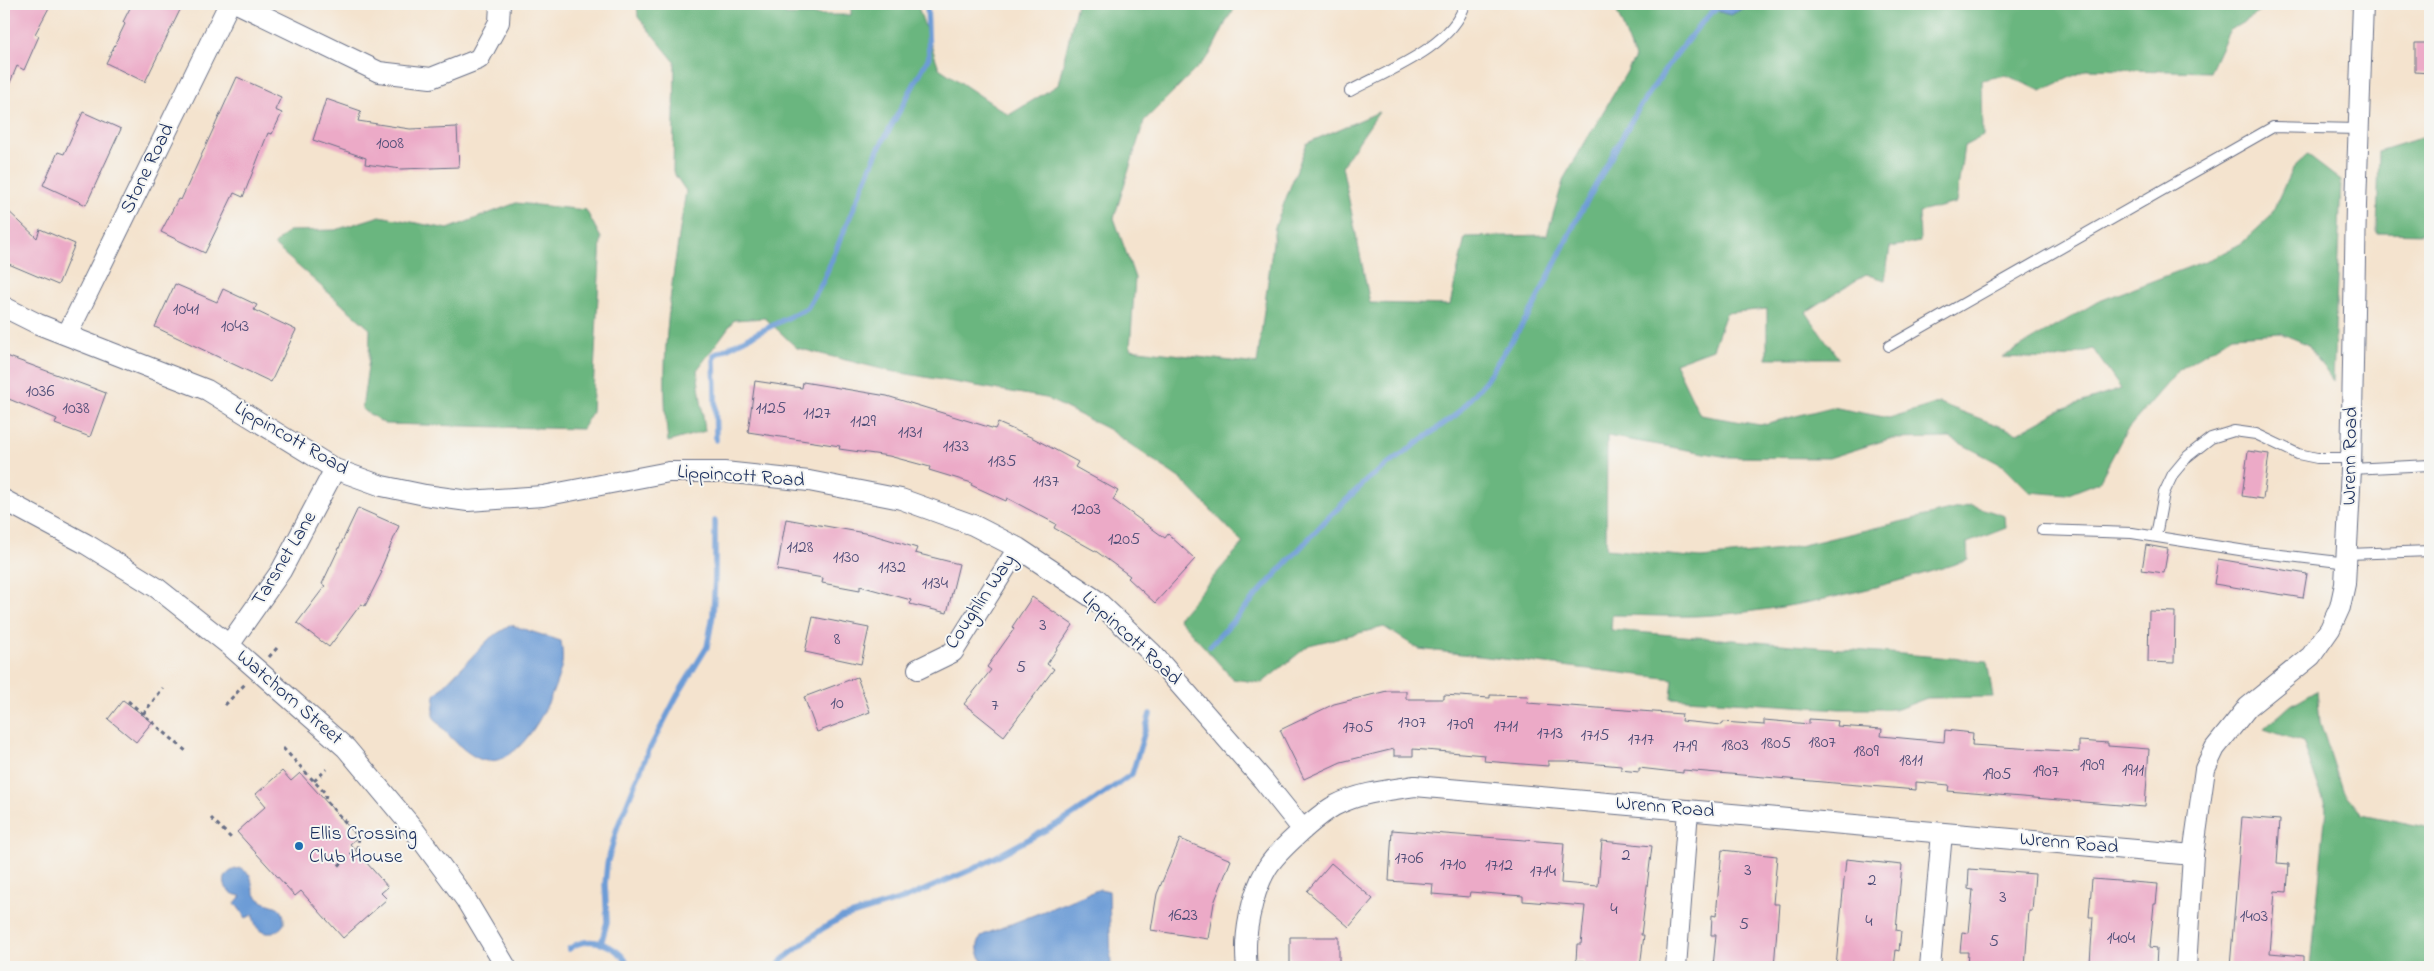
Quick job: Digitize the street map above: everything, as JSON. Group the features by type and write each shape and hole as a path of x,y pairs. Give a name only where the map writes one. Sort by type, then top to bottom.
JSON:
{"street":[{"name":"Stone Road","path":"66,334 229,4"},
{"path":"239,4 379,72 431,78 479,59 499,22 500,4"},
{"name":"Wrenn Road","path":"2186,967 2192,854 2204,769 2216,748 2248,707 2311,656 2330,629 2340,607 2348,558 2358,129 2363,4"},
{"name":"Lippincott Road","path":"4,306 38,324 207,390 335,469 382,486 425,495 468,500 543,496 669,472 724,472 809,481 901,499 973,524 1018,548 1096,600 1152,653 1263,780 1303,830"},
{"name":"Tarsnet Lane","path":"229,646 281,570 335,469"},
{"name":"Watchorn Street","path":"4,500 86,544 157,588 229,646 346,748 412,827 466,900 506,967"},
{"name":"Coughlin Way","path":"918,669 953,652 1018,548"},
{"name":"Wrenn Road","path":"1247,967 1248,914 1267,868 1303,830 1334,806 1374,792 1415,786 1942,834 2192,854"},
{"path":"1676,967 1688,810"},
{"path":"1930,967 1942,834"}],"lane":[{"path":"1350,91 1437,42 1462,15 1465,4"},
{"path":"1889,346 2273,127 2358,129"},
{"path":"2156,536 2164,493 2173,474 2188,456 2211,438 2234,432 2256,434 2298,454 2317,458 2351,463 2430,466"},
{"path":"2042,530 2156,536 2246,551 2348,558 2430,552"}],"path":[{"path":"143,714 163,688"},
{"path":"128,701 186,752"},
{"path":"283,748 326,794 325,800 360,837 357,849 336,868"},
{"path":"314,781 327,769"},
{"path":"211,818 233,840"}],"green space":[{"path":"637,4 785,4 785,15 851,15 851,4 917,4 939,68 1009,115 1058,85 1077,4 1238,4 1228,18 1209,56 1144,121 1114,218 1135,278 1130,349 1257,364 1275,227 1307,143 1379,112 1342,166 1370,303 1450,305 1465,237 1547,235 1564,178 1635,58 1614,4 1716,4 1717,9 1746,8 1750,4 2273,4 2229,31 2210,72 2088,69 2041,91 2006,75 1982,80 1983,136 1964,146 1956,203 1919,212 1920,242 1890,247 1885,280 1866,274 1806,312 1838,358 1767,358 1767,309 1726,313 1713,349 1675,363 1700,415 1760,425 1832,407 1889,418 1939,403 2018,433 2062,409 2121,389 2093,349 2057,359 2003,357 2097,302 2213,258 2242,243 2270,217 2292,169 2307,155 2341,181 2333,381 2307,344 2280,333 2232,336 2179,370 2126,431 2099,482 2066,495 2030,492 2004,466 1950,438 1889,439 1829,458 1728,457 1607,436 1606,549 1701,558 1782,550 1971,505 2005,516 2006,528 1967,543 1968,560 1868,589 1800,604 1731,614 1685,616 1612,615 1611,630 1987,661 1993,697 1927,698 1898,709 1840,709 1671,698 1673,679 1419,649 1384,627 1309,645 1262,683 1233,679 1178,618 1243,543 1182,480 1108,429 1046,398 890,371 797,348 765,318 734,320 697,370 705,431 668,442 665,379 668,316 686,191 673,172 675,62 638,17"},
{"path":"2430,135 2430,234 2377,233 2379,151"},
{"path":"516,203 586,210 601,238 592,412 582,429 385,424 362,409 369,359 370,329 274,245 288,231 335,230 380,216 448,229"},
{"path":"2317,690 2320,722 2342,790 2362,814 2430,828 2430,967 2311,967 2326,808 2303,742 2264,729 2291,705"}],"water":[{"path":"1716,4 1750,4 1731,15 1719,11"},
{"path":"511,625 561,641 562,664 546,707 527,737 516,749 504,757 491,761 483,760 467,752 459,745 433,716 435,695 490,638"},
{"path":"241,868 250,875 253,889 258,898 276,906 282,911 284,924 274,932 269,933 260,930 254,921 254,914 246,918 235,903 241,896 229,891 226,886 224,882 229,873"},
{"path":"1100,889 1109,891 1111,967 987,967 978,951 978,943 983,935"}],"building":[{"path":"4,4 51,4 35,34 39,36 24,70 17,66 4,97"},
{"path":"132,4 172,4 181,8 145,82 106,63 125,24 123,22"},
{"path":"2415,43 2430,43 2430,73 2415,72"},
{"path":"237,77 281,97 275,110 282,113 272,134 268,133 243,197 234,193 205,253 161,232 178,199 181,200"},
{"path":"326,99 361,111 358,121 410,129 457,127 459,167 401,169 365,164 366,158 313,140"},
{"path":"83,112 121,129 86,205 43,185 58,152 64,154"},
{"path":"4,207 37,238 40,229 75,244 58,285 4,262"},
{"path":"175,284 217,302 223,289 257,305 254,310 296,330 271,382 155,327"},
{"path":"4,355 106,393 90,437 55,424 57,419 4,397"},
{"path":"755,381 802,388 803,382 887,396 995,429 998,423 1033,438 1078,462 1075,467 1118,491 1113,500 1165,538 1168,534 1195,559 1155,603 1128,578 1130,576 1097,552 1054,528 1056,524 1007,498 1006,501 971,485 972,483 929,470 930,467 889,456 839,449 840,446 748,432"},
{"path":"2248,451 2269,454 2263,499 2242,496"},
{"path":"358,508 399,526 380,571 382,572 365,606 361,604 329,647 297,623 325,586 322,584"},
{"path":"786,519 870,534 917,548 915,553 959,564 947,613 910,604 911,600 860,586 860,590 822,583 823,578 777,570"},
{"path":"2146,545 2168,549 2164,573 2142,570"},
{"path":"2218,559 2307,574 2303,598 2214,584"},
{"path":"1032,597 1073,625 1047,664 1054,669 1004,736 964,704 991,670 987,667 1014,629 1012,627"},
{"path":"2149,611 2175,612 2174,663 2148,662"},
{"path":"813,617 869,628 861,664 805,652"},
{"path":"857,677 870,712 817,732 804,697"},
{"path":"1387,691 1406,691 1406,699 1444,699 1444,695 1490,698 1490,695 1528,696 1527,703 1682,714 1681,721 1722,725 1723,722 1764,725 1764,720 1809,724 1809,719 1838,721 1837,726 1882,729 1881,736 1944,742 1945,730 1973,733 1972,745 2079,752 2079,741 2108,743 2108,746 2149,749 2145,807 1948,791 1949,785 1916,782 1916,790 1683,770 1683,773 1639,768 1639,772 1621,770 1621,766 1566,761 1548,761 1548,766 1484,761 1485,755 1413,749 1413,756 1394,756 1394,749 1341,762 1304,779 1280,730 1334,704"},
{"path":"123,700 152,722 136,742 108,719"},
{"name":"Ellis Crossing Club House","path":"282,771 291,781 300,773 358,837 350,844 388,887 381,893 387,899 343,938 301,891 295,896 237,832 266,806 256,794"},
{"path":"2242,817 2280,820 2277,863 2289,864 2287,892 2275,891 2270,953 2304,956 2304,967 2230,967"},
{"path":"1392,830 1564,843 1561,883 1598,886 1602,841 1652,846 1641,935 1644,935 1640,967 1584,966 1585,961 1576,961 1577,944 1581,944 1585,906 1523,901 1523,896 1470,892 1469,897 1432,894 1433,884 1389,881"},
{"path":"1180,839 1231,860 1214,903 1208,939 1151,930 1157,894"},
{"path":"1722,850 1777,856 1773,904 1779,904 1774,967 1713,967 1716,935 1711,935 1712,915 1716,916"},
{"path":"1846,859 1902,865 1896,930 1901,931 1899,951 1896,950 1894,967 1836,967"},
{"path":"1331,863 1373,899 1349,927 1307,891"},
{"path":"1969,869 2035,874 2032,911 2029,911 2025,967 1967,967 1968,952 1960,952 1962,932 1969,933 1973,890 1968,889"},
{"path":"2092,879 2158,884 2150,947 2157,948 2156,967 2090,963 2093,917 2089,917"},
{"path":"1290,937 1339,937 1339,967 1290,967"}],"waterway":[{"path":"716,440 714,355 807,308 823,281 877,152 929,57 927,4"},
{"path":"1210,646 1325,521 1368,479 1457,414 1486,380 1533,308 1576,221 1635,114 1672,60 1697,28 1720,4"},
{"path":"601,944 607,922 605,884 607,864 617,828 648,752 677,696 707,647 713,615 715,521"},
{"path":"777,967 782,960 822,929 841,918 906,898 973,869 1070,817 1132,774 1150,714"},
{"path":"569,949 577,944 586,942 603,944 611,947 625,959 630,967"}],"place":[{"name":"Ellis Crossing Club House","path":"299,846"}]}
